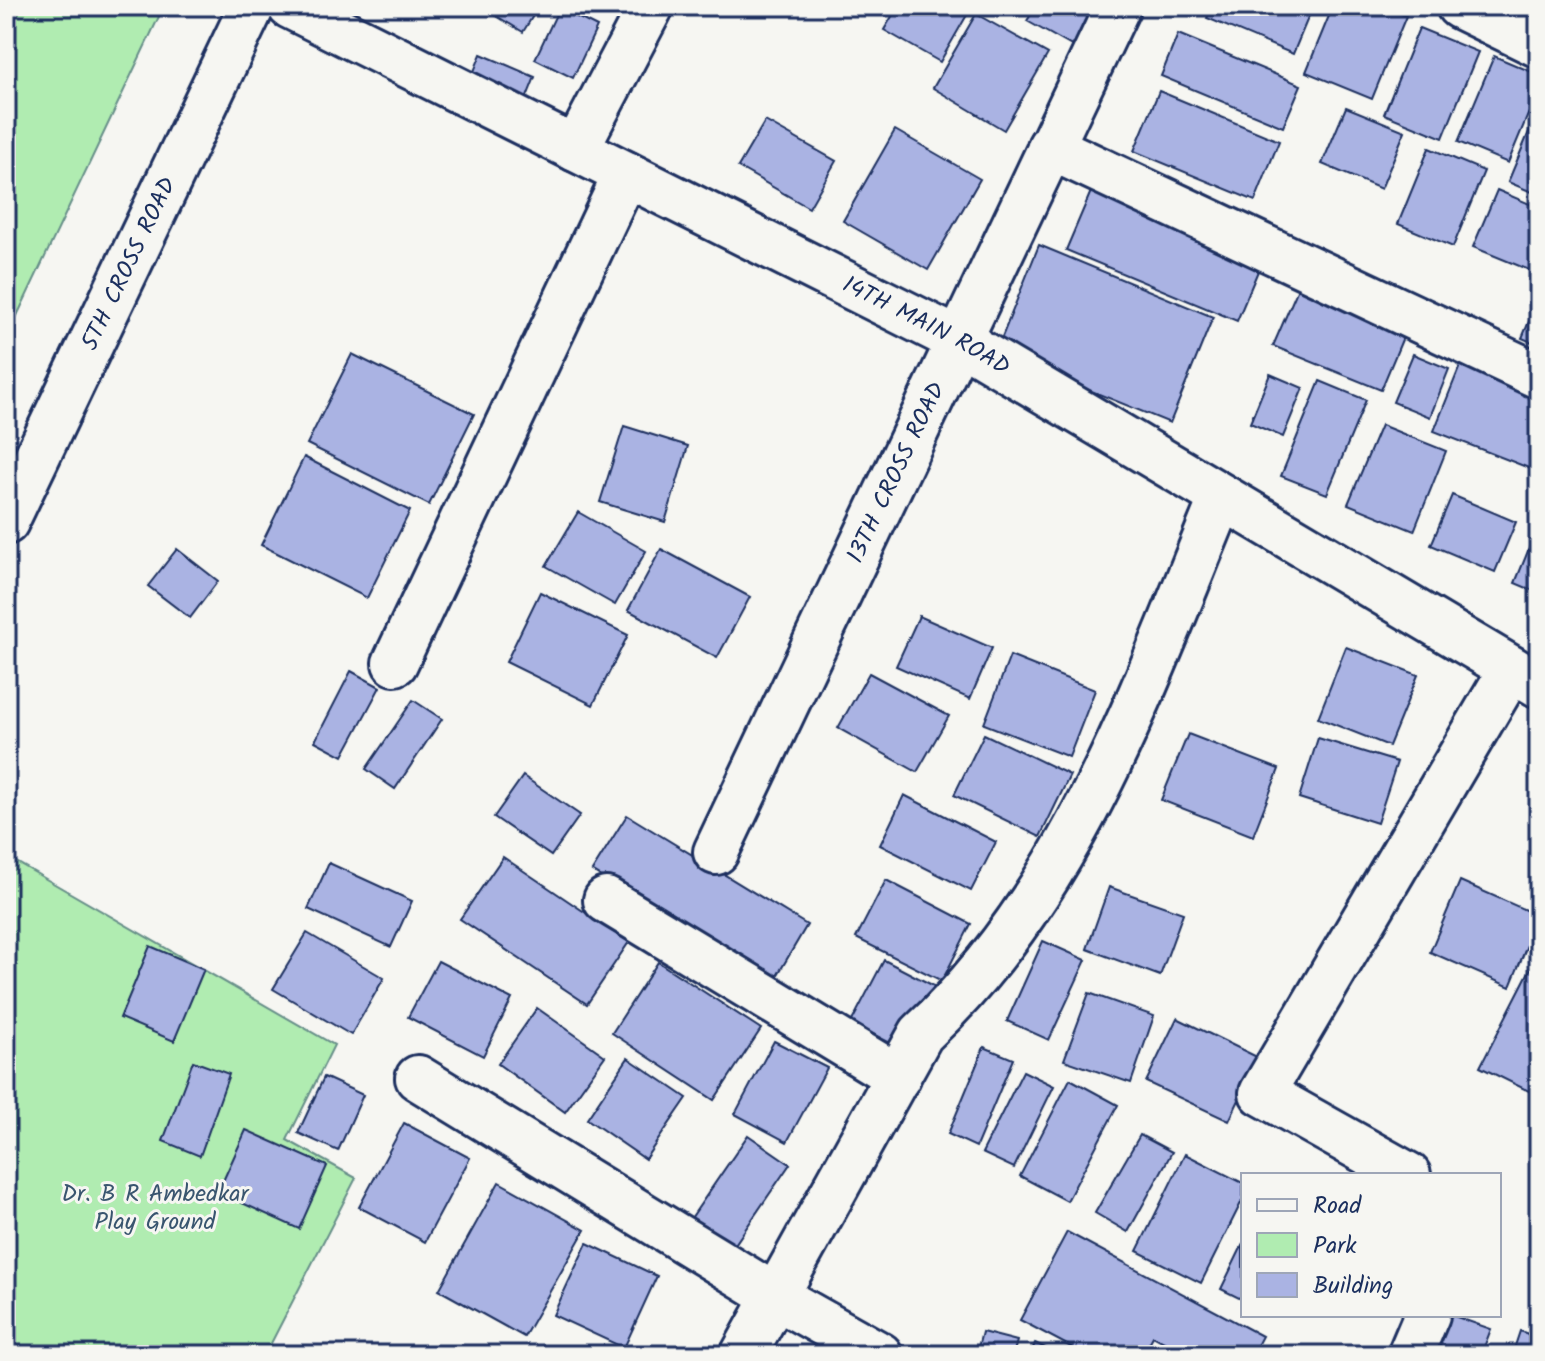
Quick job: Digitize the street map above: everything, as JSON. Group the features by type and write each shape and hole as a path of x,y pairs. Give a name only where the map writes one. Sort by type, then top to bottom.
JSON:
{"street":[{"name":"5TH CROSS ROAD","path":"6,522 252,6"},
{"name":"14TH MAIN ROAD","path":"290,6 960,341 1525,677"},
{"path":"576,149 651,6"},
{"name":"13TH CROSS ROAD","path":"716,852 1118,6"},
{"path":"1459,6 1539,45"},
{"path":"1050,147 1539,376"},
{"path":"395,663 626,174"},
{"path":"743,1355 921,1034 948,1009 1004,939 1061,857 1124,734 1222,497"},
{"path":"1404,1173 1262,1093 1525,677"},
{"path":"606,900 898,1077"},
{"path":"418,1078 775,1296 880,1355"},
{"path":"1410,1355 1426,1317"}],"green space":[{"path":"6,6 164,6 6,339"},
{"name":"Dr. B R Ambedkar Play Ground","path":"6,856 334,1045 287,1140 356,1178 265,1355 6,1355"}],"building":[{"path":"480,6 539,6 523,32"},
{"path":"898,6 971,8 940,62 884,30"},
{"path":"1036,6 1100,6 1079,50 1027,21"},
{"path":"1212,6 1313,6 1293,54 1207,18"},
{"path":"1333,6 1381,6 1406,16 1372,99 1306,72"},
{"path":"559,8 597,27 573,78 535,59"},
{"path":"976,14 1048,54 1004,130 933,88"},
{"path":"1419,28 1478,52 1443,138 1384,114"},
{"path":"1178,34 1301,85 1283,127 1161,76"},
{"path":"481,54 535,77 525,102 471,79"},
{"path":"1494,56 1539,75 1539,88 1508,163 1458,142"},
{"path":"1159,91 1279,141 1255,201 1134,151"},
{"path":"1346,107 1405,131 1381,189 1322,164"},
{"path":"1539,108 1539,195 1508,182"},
{"path":"765,121 836,161 809,208 738,167"},
{"path":"895,130 980,179 928,270 843,221"},
{"path":"1429,148 1484,171 1453,247 1398,224"},
{"path":"1092,189 1263,259 1237,321 1066,250"},
{"path":"1497,190 1539,208 1539,274 1473,247"},
{"path":"1039,245 1213,317 1170,423 996,352"},
{"path":"1299,286 1406,330 1381,390 1273,346"},
{"path":"1539,298 1539,345 1522,338"},
{"path":"352,354 474,414 429,505 307,444"},
{"path":"1413,354 1449,369 1430,417 1393,402"},
{"path":"1464,356 1539,385 1539,472 1434,431"},
{"path":"1270,374 1303,388 1283,437 1250,423"},
{"path":"1320,381 1366,400 1327,494 1281,476"},
{"path":"1381,425 1446,451 1414,531 1348,504"},
{"path":"624,426 688,446 665,522 600,502"},
{"path":"304,457 410,511 367,598 261,545"},
{"path":"1452,495 1516,522 1495,572 1431,545"},
{"path":"578,512 646,551 615,605 546,566"},
{"path":"1539,524 1539,593 1515,583"},
{"path":"177,549 218,581 190,618 148,586"},
{"path":"661,549 750,597 717,658 628,610"},
{"path":"540,592 628,635 593,705 506,662"},
{"path":"919,616 992,648 970,699 896,666"},
{"path":"1346,647 1418,675 1389,746 1318,718"},
{"path":"1010,656 1095,690 1069,757 984,724"},
{"path":"351,671 380,687 343,756 315,741"},
{"path":"869,673 949,716 917,772 838,728"},
{"path":"413,700 442,719 395,789 366,769"},
{"path":"984,734 1070,775 1040,837 954,795"},
{"path":"1188,734 1279,769 1253,836 1161,800"},
{"path":"1318,738 1397,762 1377,823 1299,798"},
{"path":"523,776 580,815 551,856 494,817"},
{"path":"904,795 996,842 971,891 880,845"},
{"path":"627,815 807,925 774,981 592,871"},
{"path":"503,857 629,942 587,1004 460,919"},
{"path":"329,863 412,901 391,947 308,909"},
{"path":"886,880 971,924 942,981 856,938"},
{"path":"1460,881 1539,916 1510,987 1430,952"},
{"path":"1109,887 1183,913 1160,976 1087,949"},
{"path":"307,933 384,978 351,1035 273,989"},
{"path":"1043,941 1086,960 1049,1040 1007,1021"},
{"path":"150,946 204,969 174,1041 120,1018"},
{"path":"1539,952 1539,1096 1480,1067"},
{"path":"884,960 934,986 902,1049 851,1023"},
{"path":"438,961 512,999 483,1056 408,1017"},
{"path":"658,962 761,1029 714,1100 612,1033"},
{"path":"1089,993 1154,1016 1131,1083 1064,1060"},
{"path":"537,1008 605,1056 565,1112 498,1064"},
{"path":"1177,1018 1259,1058 1229,1121 1146,1082"},
{"path":"774,1041 827,1068 787,1142 735,1114"},
{"path":"984,1047 1013,1059 976,1147 948,1134"},
{"path":"628,1058 687,1098 645,1159 587,1119"},
{"path":"193,1061 229,1074 200,1156 163,1141"},
{"path":"1023,1071 1054,1086 1014,1168 982,1153"},
{"path":"324,1077 363,1095 338,1151 298,1133"},
{"path":"1070,1079 1118,1105 1067,1201 1020,1176"},
{"path":"404,1123 470,1158 425,1242 359,1207"},
{"path":"246,1130 327,1166 299,1229 218,1192"},
{"path":"748,1135 790,1164 727,1256 685,1227"},
{"path":"1140,1135 1172,1152 1128,1232 1095,1213"},
{"path":"1185,1154 1241,1182 1241,1203 1201,1283 1137,1251"},
{"path":"499,1182 585,1230 524,1337 439,1290"},
{"path":"1067,1232 1262,1336 1252,1355 1188,1355 1153,1336 1143,1355 1086,1355 1020,1320"},
{"path":"587,1243 657,1276 624,1348 553,1315"},
{"path":"1241,1248 1241,1299 1221,1289"},
{"path":"1437,1317 1457,1317 1491,1329 1481,1355 1424,1355"},
{"path":"1520,1331 1539,1338 1539,1355 1512,1355"},
{"path":"982,1332 1017,1341 1013,1355 976,1355"},
{"path":"1035,1343 1060,1355 1030,1355"}]}
